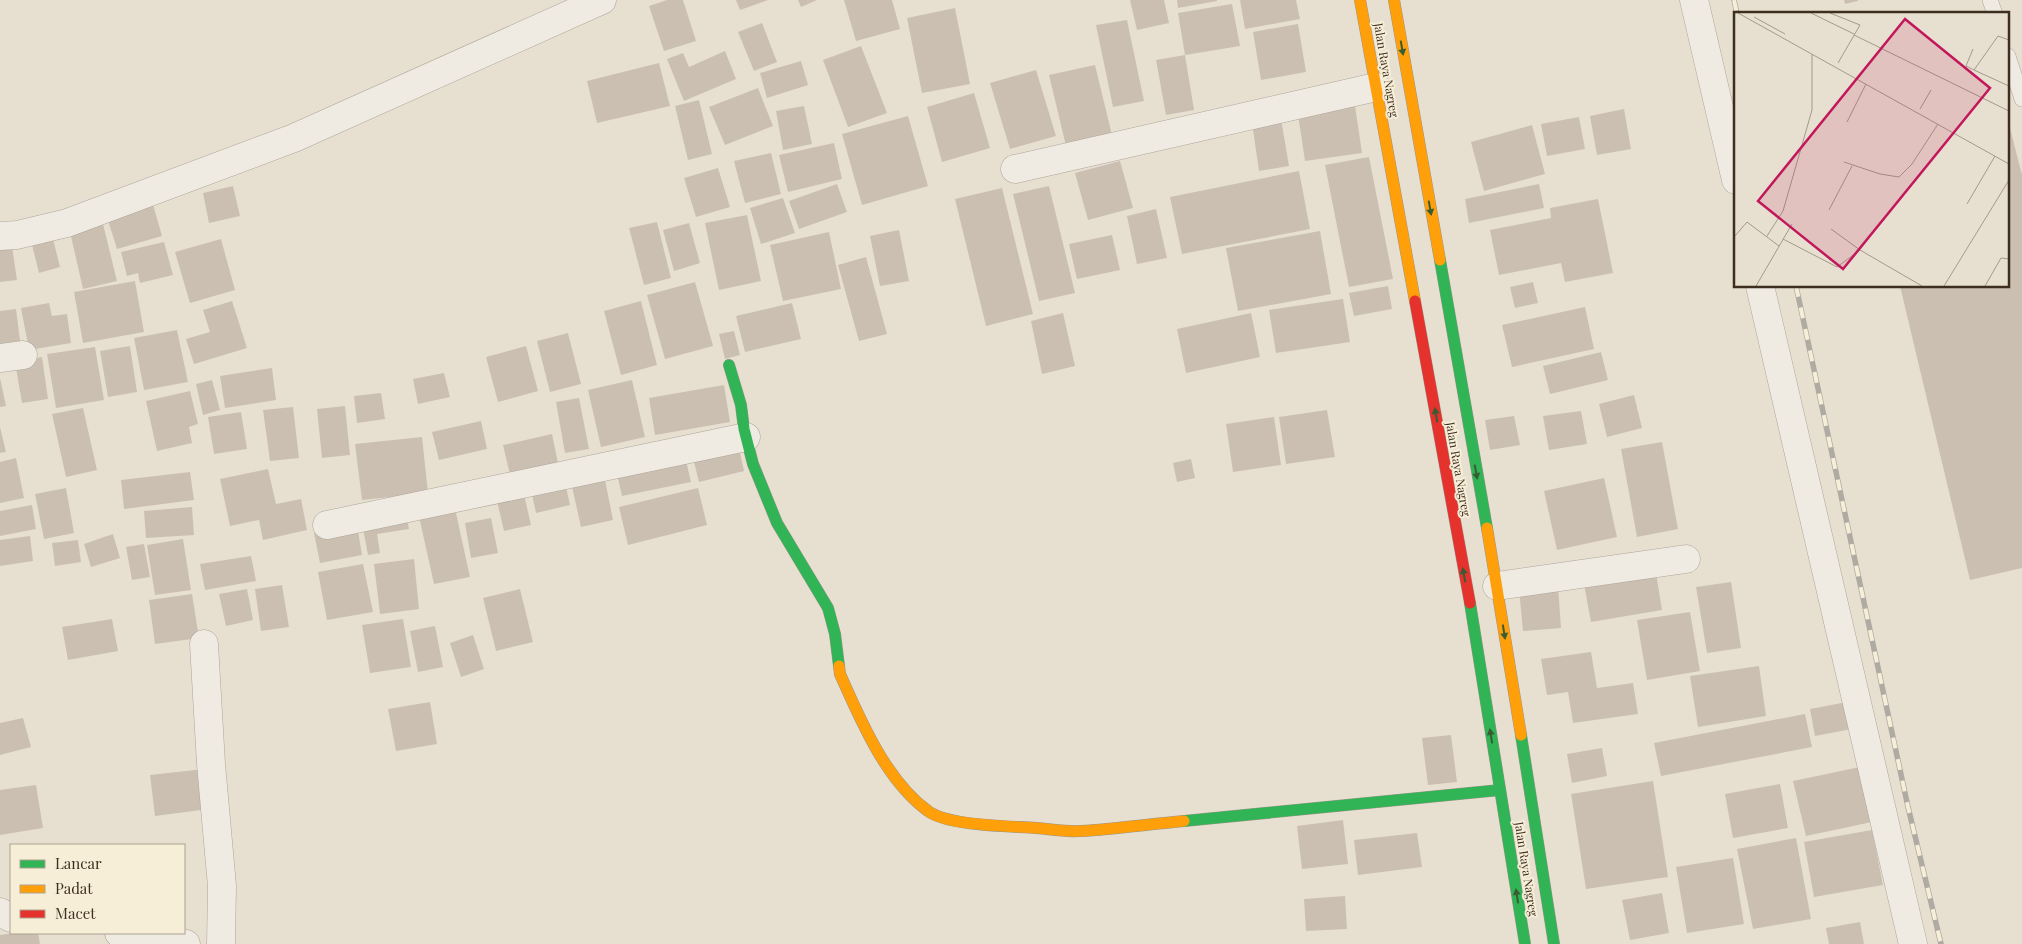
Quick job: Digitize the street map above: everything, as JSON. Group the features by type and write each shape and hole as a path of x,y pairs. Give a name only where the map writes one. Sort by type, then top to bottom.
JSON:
{"main road":[{"name":"Jalan Raya Nagreg","path":"1360,0 1470,605 1525,944"},
{"name":"Jalan Raya Nagreg","path":"1394,0 1496,586 1554,944"},
{"path":"729,364 741,406 753,464 777,523 828,608 835,634 840,674 860,718 891,771 929,812 949,820 1080,831 1500,790"}],"street":[{"path":"0,236 17,235 67,223 294,138 602,0"},
{"path":"1694,0 1734,171"},
{"path":"1015,169 1376,86"},
{"path":"1760,288 1913,944"},
{"path":"327,525 746,437"},
{"path":"1496,586 1686,559"},
{"path":"204,644 211,764 222,886 221,944"},
{"path":"128,934 160,937 186,944"}],"lane":[{"path":"1990,0 1994,12"},
{"path":"2010,62 2022,99"}],"building":[{"path":"667,0 683,0 696,41 664,51 649,6"},
{"path":"736,0 768,0 740,10"},
{"path":"798,0 817,0 801,7"},
{"path":"844,0 892,0 900,29 856,41"},
{"path":"1130,0 1164,0 1169,23 1137,30"},
{"path":"1177,0 1217,0 1217,1 1178,8"},
{"path":"1240,0 1296,0 1300,19 1245,29"},
{"path":"1844,0 1858,0 1858,1 1845,4"},
{"path":"1232,4 1240,46 1185,55 1178,13"},
{"path":"955,8 970,84 922,93 907,18"},
{"path":"1127,20 1144,101 1113,107 1096,25"},
{"path":"762,23 777,62 754,71 738,32"},
{"path":"1298,24 1306,72 1261,80 1253,32"},
{"path":"861,46 887,113 848,127 823,60"},
{"path":"725,51 736,79 684,101 667,59 683,53 689,67"},
{"path":"1185,55 1194,110 1166,115 1156,60"},
{"path":"801,61 808,85 767,98 760,73"},
{"path":"659,63 670,106 597,123 587,81"},
{"path":"1095,65 1112,135 1066,146 1049,75"},
{"path":"1036,70 1056,136 1010,149 990,83"},
{"path":"758,88 773,126 725,145 709,107"},
{"path":"974,93 990,148 942,162 927,107"},
{"path":"1354,99 1362,153 1305,161 1297,108"},
{"path":"699,100 712,154 688,160 675,106"},
{"path":"804,106 812,144 783,150 776,111"},
{"path":"1624,109 1631,149 1597,155 1590,116"},
{"path":"908,116 928,186 862,205 842,134"},
{"path":"1579,117 1585,149 1547,156 1541,124"},
{"path":"1281,119 1289,166 1259,171 1252,123"},
{"path":"1532,125 1545,174 1484,191 1471,142"},
{"path":"2010,128 2022,175 2022,568 1970,580 1900,288 2010,288"},
{"path":"834,143 842,179 788,192 779,155"},
{"path":"771,153 781,194 745,203 734,161"},
{"path":"1369,157 1393,279 1349,287 1325,165"},
{"path":"1120,161 1133,208 1088,220 1075,173"},
{"path":"718,168 730,207 696,217 684,178"},
{"path":"1299,171 1310,229 1182,254 1170,197"},
{"path":"837,184 847,212 799,229 789,201"},
{"path":"1539,184 1544,208 1469,223 1465,199"},
{"path":"233,186 240,216 209,223 203,193"},
{"path":"1049,186 1075,293 1039,301 1013,194"},
{"path":"1002,188 1033,314 986,326 955,199"},
{"path":"783,198 795,233 761,244 750,208"},
{"path":"1598,199 1613,273 1565,282 1561,263 1499,275 1490,230 1551,218 1550,208"},
{"path":"152,201 162,236 117,249 106,214"},
{"path":"1156,209 1167,258 1137,264 1127,216"},
{"path":"747,215 761,281 719,290 705,223"},
{"path":"657,222 671,278 644,285 629,228"},
{"path":"689,223 700,263 674,271 663,230"},
{"path":"103,224 117,281 83,289 70,232"},
{"path":"899,230 909,281 880,286 870,236"},
{"path":"51,231 60,267 39,273 30,237"},
{"path":"1320,231 1331,294 1238,311 1226,248"},
{"path":"829,232 841,289 783,301 770,245"},
{"path":"1112,235 1120,270 1077,279 1069,244"},
{"path":"11,239 17,280 0,282 0,241"},
{"path":"221,239 235,290 190,303 175,252"},
{"path":"164,242 173,275 140,283 138,273 127,276 121,252"},
{"path":"866,257 887,334 859,341 838,265"},
{"path":"135,281 144,332 83,343 74,292"},
{"path":"695,282 713,346 665,359 647,295"},
{"path":"1533,282 1538,303 1515,308 1510,287"},
{"path":"1388,286 1392,309 1354,316 1349,293"},
{"path":"1343,299 1350,342 1276,353 1269,310"},
{"path":"232,301 247,348 194,364 186,339 210,332 203,310"},
{"path":"641,301 657,365 621,375 604,311"},
{"path":"49,303 52,316 67,314 71,343 29,350 21,308"},
{"path":"792,303 801,339 745,352 736,316"},
{"path":"1585,307 1594,349 1512,367 1502,325"},
{"path":"16,309 21,348 0,351 0,311"},
{"path":"1063,313 1075,366 1042,374 1031,321"},
{"path":"1251,313 1260,357 1186,373 1177,329"},
{"path":"177,330 188,382 144,390 134,338"},
{"path":"734,331 740,355 725,359 719,334"},
{"path":"568,333 581,384 550,392 537,341"},
{"path":"130,346 137,392 108,397 100,351"},
{"path":"526,346 538,391 498,402 486,357"},
{"path":"95,347 104,400 56,408 47,354"},
{"path":"1601,352 1608,380 1550,394 1543,366"},
{"path":"42,357 48,399 22,403 15,362"},
{"path":"272,368 276,400 225,408 220,376"},
{"path":"444,373 450,397 418,404 413,379"},
{"path":"0,378 6,406 0,407"},
{"path":"212,380 220,410 203,415 196,384"},
{"path":"632,380 645,437 601,447 588,390"},
{"path":"724,385 730,422 655,435 649,398"},
{"path":"190,391 198,424 189,427 192,443 157,451 146,401"},
{"path":"381,393 385,419 357,423 354,396"},
{"path":"1634,395 1642,428 1607,437 1599,404"},
{"path":"579,398 589,449 565,453 556,402"},
{"path":"345,406 350,455 322,458 317,409"},
{"path":"293,407 299,458 270,461 263,410"},
{"path":"83,408 97,470 66,477 52,414"},
{"path":"1327,410 1335,457 1286,464 1279,417"},
{"path":"1581,411 1587,444 1549,450 1543,416"},
{"path":"241,412 247,449 214,454 208,417"},
{"path":"1514,416 1520,445 1490,450 1485,420"},
{"path":"1274,417 1281,465 1233,472 1226,424"},
{"path":"481,421 487,449 439,460 432,432"},
{"path":"0,427 6,452 0,453"},
{"path":"552,434 559,468 511,479 503,445"},
{"path":"422,437 428,493 362,500 355,444"},
{"path":"1662,442 1678,529 1637,537 1621,449"},
{"path":"739,448 744,471 699,482 693,458"},
{"path":"685,456 691,482 622,496 616,470"},
{"path":"16,458 24,498 0,503 0,462"},
{"path":"1191,459 1195,478 1177,482 1173,463"},
{"path":"268,469 276,504 301,499 307,530 263,540 259,520 230,526 220,479"},
{"path":"190,472 194,500 124,509 121,480"},
{"path":"604,475 613,520 581,527 571,482"},
{"path":"1604,478 1617,537 1557,550 1544,491"},
{"path":"565,482 570,505 536,513 531,490"},
{"path":"66,488 74,533 44,539 35,494"},
{"path":"698,488 707,525 628,545 619,507"},
{"path":"523,490 531,525 504,531 496,497"},
{"path":"454,504 470,577 434,584 418,512"},
{"path":"32,505 36,529 0,536 0,511"},
{"path":"192,507 194,535 146,538 144,511"},
{"path":"406,515 409,529 377,534 380,553 368,555 362,523"},
{"path":"491,518 498,553 471,558 465,523"},
{"path":"357,525 362,555 320,563 314,533"},
{"path":"113,534 120,558 91,567 84,544"},
{"path":"30,536 33,561 0,566 0,540"},
{"path":"183,539 191,590 155,595 147,545"},
{"path":"78,540 81,562 55,566 52,543"},
{"path":"144,544 150,577 132,580 126,547"},
{"path":"251,556 256,581 205,590 200,564"},
{"path":"414,559 419,609 380,614 374,564"},
{"path":"363,564 373,612 327,620 318,572"},
{"path":"1655,567 1662,610 1591,622 1583,579"},
{"path":"1731,582 1741,648 1707,653 1696,587"},
{"path":"282,585 289,627 261,631 255,589"},
{"path":"1558,586 1561,628 1523,631 1519,589"},
{"path":"247,589 253,620 226,626 219,594"},
{"path":"520,589 533,642 496,651 483,598"},
{"path":"192,594 199,638 155,644 149,600"},
{"path":"1690,612 1700,671 1647,680 1637,620"},
{"path":"112,619 118,651 68,660 62,627"},
{"path":"403,619 411,667 370,673 362,625"},
{"path":"435,626 443,667 418,672 410,631"},
{"path":"473,635 484,669 461,677 450,643"},
{"path":"1591,652 1597,688 1633,683 1638,714 1573,723 1568,692 1547,695 1541,659"},
{"path":"1759,666 1766,716 1698,727 1690,676"},
{"path":"430,702 437,744 396,751 388,709"},
{"path":"1847,702 1852,729 1815,736 1810,709"},
{"path":"1805,714 1812,747 1661,776 1654,743"},
{"path":"23,718 31,747 0,755 0,723"},
{"path":"1451,735 1457,782 1428,785 1422,738"},
{"path":"1602,748 1607,776 1572,783 1567,754"},
{"path":"1860,767 1872,822 1806,836 1793,781"},
{"path":"204,769 209,809 155,816 150,775"},
{"path":"1653,781 1668,877 1586,889 1571,794"},
{"path":"1780,784 1788,828 1733,838 1725,794"},
{"path":"36,785 43,828 0,835 0,790"},
{"path":"1343,820 1348,864 1302,869 1297,826"},
{"path":"1872,830 1883,885 1814,897 1804,842"},
{"path":"1417,833 1422,867 1358,875 1354,840"},
{"path":"1796,838 1811,919 1753,929 1737,849"},
{"path":"1733,858 1744,924 1687,933 1676,867"},
{"path":"1662,893 1669,933 1630,940 1622,900"},
{"path":"1345,896 1347,929 1306,931 1304,899"},
{"path":"1860,922 1864,944 1829,944 1826,928"},
{"path":"38,934 40,944 0,944 0,935"}],"railway":[{"path":"1734,0 1737,12"},
{"path":"1796,288 1908,807 1941,944"}],"traffic: fast":[{"path":"1440,260 1487,528"},
{"path":"729,365 741,405 744,429 753,464 777,523 828,608 835,634 839,666"},
{"path":"1470,603 1525,944"},
{"path":"1521,735 1554,944"},
{"path":"1184,821 1500,790"}],"traffic: slow":[{"path":"1360,0 1415,301"},
{"path":"1394,0 1440,260"},
{"path":"1487,528 1521,735"},
{"path":"839,666 840,674 856,710 887,766 913,798 937,816 979,824 1070,831 1184,821"}],"traffic: jam":[{"path":"1415,301 1470,603"}]}
